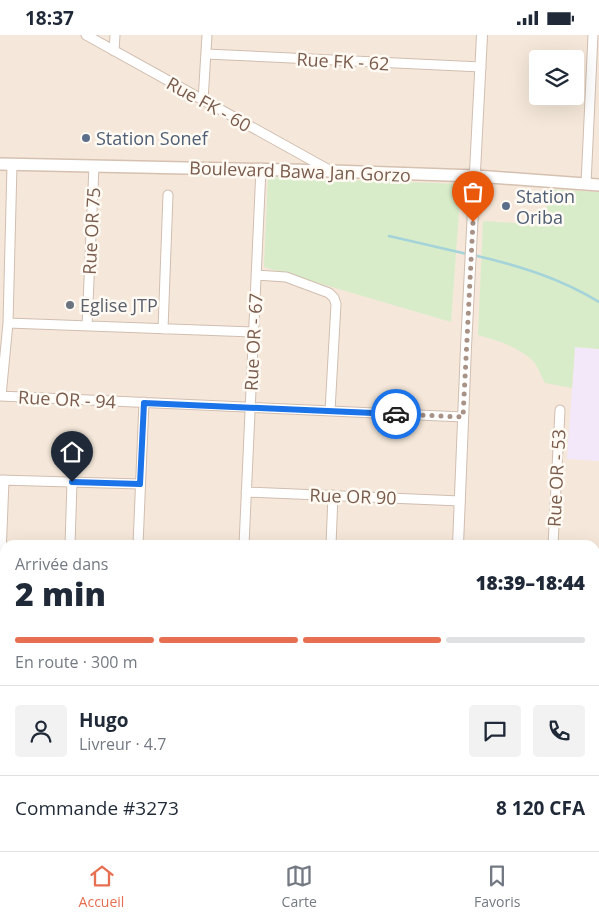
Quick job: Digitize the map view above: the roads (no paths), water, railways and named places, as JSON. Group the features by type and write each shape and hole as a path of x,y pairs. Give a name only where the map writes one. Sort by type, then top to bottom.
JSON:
{"main road":[{"name":"Boulevard Bawa Jan Gorzo","path":"6,165 332,171 476,176 599,185"}],"street":[{"name":"Rue FK - 60","path":"86,35 332,171"},
{"path":"114,51 115,35"},
{"path":"204,101 207,35"},
{"path":"458,540 482,35"},
{"path":"586,184 593,35"},
{"name":"Rue FK - 62","path":"206,54 481,67"},
{"path":"0,396 8,323 6,165"},
{"name":"Rue OR 75","path":"87,326 94,166"},
{"name":"Rue OR - 67","path":"244,540 261,169"},
{"path":"163,329 168,195"},
{"path":"256,275 286,277 330,293 334,297 336,304 330,411"},
{"path":"8,323 253,332"},
{"name":"Rue OR - 94","path":"0,396 463,417"},
{"path":"138,540 144,403"},
{"name":"Rue OR - 53","path":"553,540 560,410"},
{"path":"1,540 2,480 140,484"},
{"path":"70,540 72,482"},
{"name":"Rue OR 90","path":"246,492 460,501"},
{"path":"330,540 333,495"}],"waterway":[{"path":"389,236 467,254"},
{"path":"473,255 538,273 584,293 599,302"}],"place":[{"name":"Station Sonef","path":"86,138"},
{"name":"Station Oriba","path":"506,206"},
{"name":"Eglise JTP","path":"70,305"}]}
